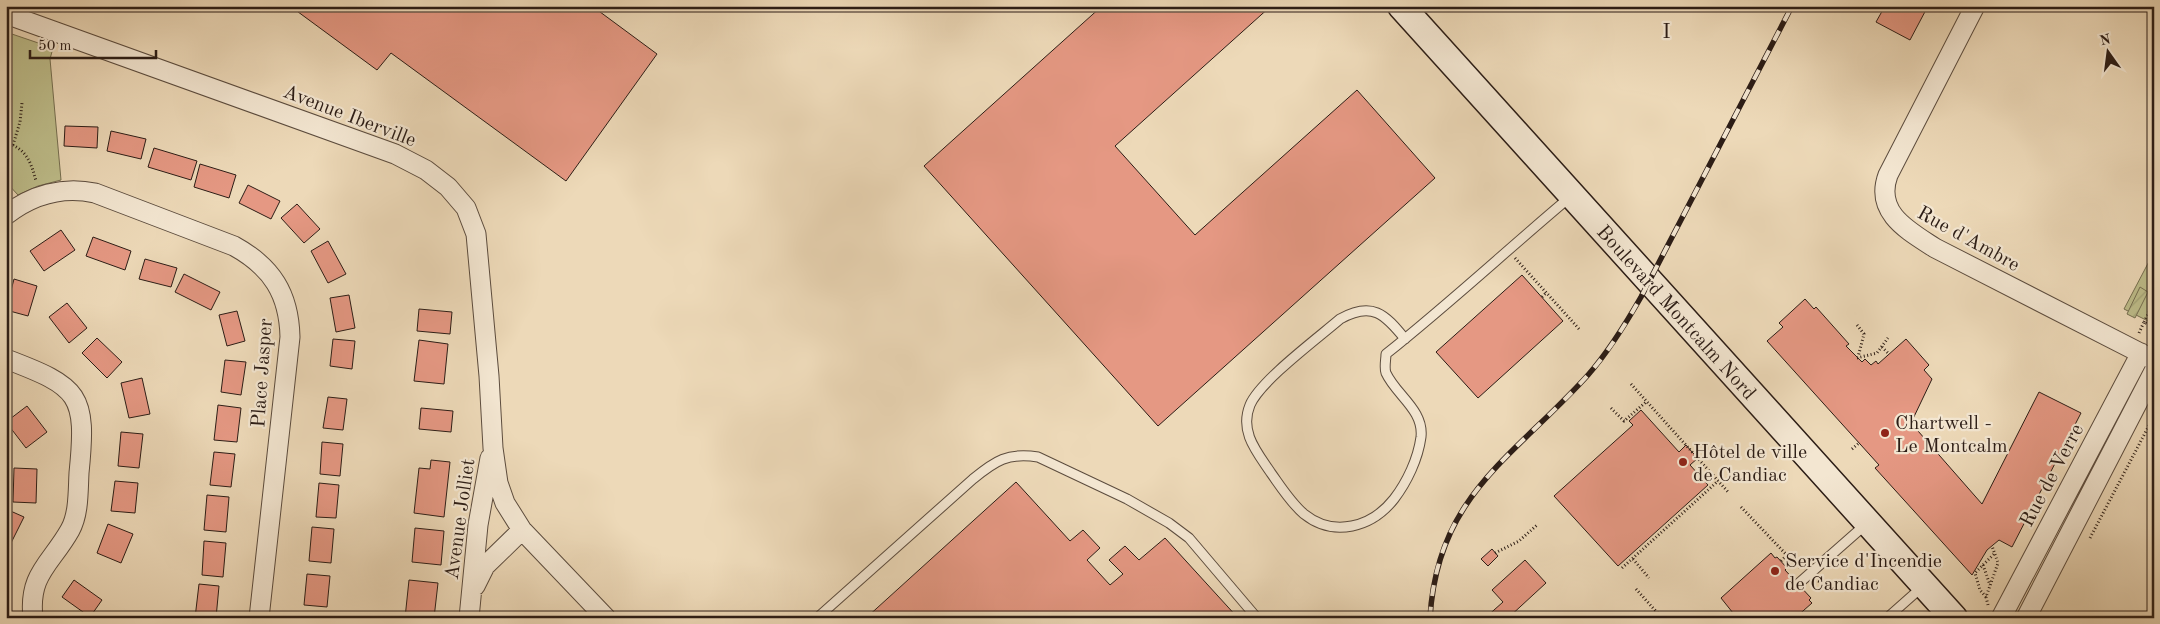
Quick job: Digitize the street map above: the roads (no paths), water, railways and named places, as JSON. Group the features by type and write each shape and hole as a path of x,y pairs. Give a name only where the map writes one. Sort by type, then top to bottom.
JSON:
{"street":[{"name":"Boulevard Montcalm Nord","path":"1400,6 1954,618"},
{"name":"Rue d'Ambre","path":"1975,6 1888,174 1885,194 1890,210 1903,227 1935,248 2147,357"},
{"name":"Avenue Iberville","path":"6,14 395,154 426,170 448,188 466,208 476,234 488,366 493,448 502,494 510,513 522,530 606,618"},
{"name":"Place Jasper","path":"6,216 27,202 55,192 75,189 95,193 234,246 253,257 276,282 288,312 290,337 259,618"},
{"name":"Rue de Verre","path":"1994,612 2147,357"},
{"path":"6,359 57,380 77,402 82,419 83,438 74,521 34,586 31,606 33,618"},
{"path":"2026,618 2154,371"},
{"name":"Avenue Jolliet","path":"469,618 474,553 481,500 493,448"},
{"name":"Avenue Jolliet","path":"472,597 485,566 522,530"}],"lane":[{"path":"1405,339 1384,315 1363,310 1350,313 1340,319 1261,389 1251,404 1246,418 1249,440 1293,502 1305,515 1325,525 1350,528 1364,523 1386,509 1412,469 1426,426 1386,371 1386,354 1405,339 1572,195"},
{"path":"817,618 973,478 996,461 1009,456 1025,455 1038,457 1127,499 1169,523 1189,538 1257,618"},
{"path":"1798,584 1868,523"},
{"path":"1887,618 1924,585"}],"railway":[{"path":"1430,618 1436,576 1447,540 1464,509 1484,481 1507,455 1588,375 1616,338 1641,297 1792,6"}],"place":[{"name":"Chartwell - Le Montcalm","path":"1885,433"},
{"name":"Hôtel de ville de Candiac","path":"1683,462"},
{"name":"Service d'Incendie de Candiac","path":"1775,571"}],"district":[{"name":"I","path":"1667,31"}]}
